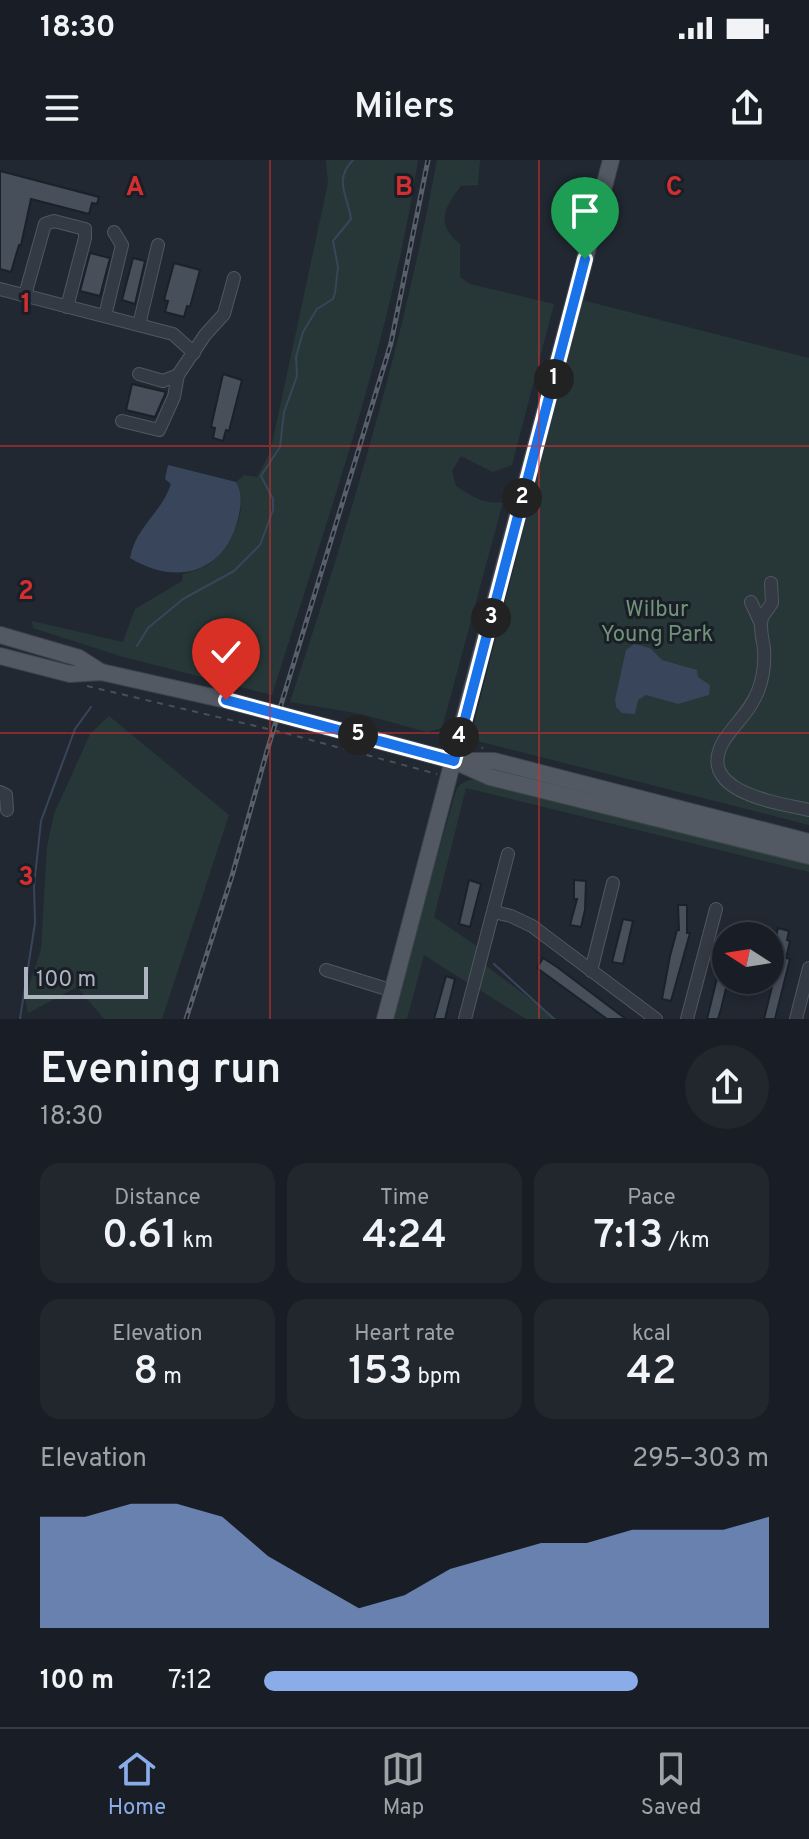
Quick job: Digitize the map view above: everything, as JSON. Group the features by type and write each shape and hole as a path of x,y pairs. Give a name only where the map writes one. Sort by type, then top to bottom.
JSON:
{"main road":[{"path":"385,1019 611,160"},
{"path":"0,635 79,658 101,672"},
{"path":"0,656 70,674 101,672 226,700 454,761 490,777 809,856"},
{"path":"454,761 494,761 809,842"}],"street":[{"path":"25,295 45,224 54,221 85,229 67,307"},
{"path":"105,316 122,245 114,232"},
{"path":"139,325 158,245"},
{"path":"122,421 159,430 174,397 178,375 224,314 234,278"},
{"path":"0,289 173,334 194,353"},
{"path":"139,374 163,381 178,375"},
{"path":"771,583 772,603 762,616 761,624 764,652 758,690 749,710 722,744 720,765 723,775 734,789 809,810"},
{"path":"751,602 761,624"},
{"path":"0,792 6,795 7,810"},
{"path":"465,1019 508,854"},
{"path":"591,971 613,883"},
{"path":"687,1019 716,909"},
{"path":"494,912 532,926 656,1019"},
{"path":"796,1019 809,968"},
{"path":"326,970 393,991"}],"path":[{"path":"84,685 285,733 433,773"}],"green space":[{"path":"326,160 418,160 406,228 374,363 272,695 120,656 33,628 32,621 123,642 135,609 182,581 183,574 209,564 226,546 240,514 240,492 236,482 244,475 257,477 270,453 328,183"},
{"path":"437,160 480,160 478,185 461,186 445,216 447,230 460,244 460,277 470,284 554,304 512,465 493,472 461,456 452,471 456,486 467,493 484,501 503,502 442,728 427,732 361,714 290,702 373,434 408,298"},
{"name":"Wilbur Young Park","path":"582,300 809,358 809,825 470,739"},
{"path":"109,716 229,815 162,1019 104,1019 77,987 28,1013 25,998 41,949 47,847 54,814 90,734"},
{"path":"478,778 809,861 809,872 466,788 434,917 478,947 468,983 424,955 407,1019 391,1019 455,794 464,783"},
{"path":"485,965 557,1019 526,1019 478,989"}],"water":[{"path":"168,465 236,482 240,491 240,510 231,538 210,563 196,570 164,571 130,558 137,538 167,494 171,484 165,479"},
{"path":"634,644 650,648 662,660 697,670 698,677 710,685 709,695 678,704 646,695 638,700 635,714 622,713 616,707 615,700 626,650"}],"building":[{"path":"0,171 99,197 97,204 92,203 89,214 31,199 21,245 11,272 0,269"},
{"path":"90,253 110,258 100,296 80,291"},
{"path":"133,258 145,261 135,304 122,300"},
{"path":"174,263 200,270 190,307 187,306 184,317 165,312 168,301 164,300"},
{"path":"223,374 242,380 229,431 226,430 223,441 213,438 215,428 211,427"},
{"path":"132,384 166,392 155,417 126,410"},
{"path":"469,880 481,884 470,927 459,924"},
{"path":"574,880 586,881 581,927 570,925 577,899 574,899"},
{"path":"678,905 687,905 687,933 690,933 671,1001 662,999 670,956 679,930"},
{"path":"623,919 633,921 623,964 612,962"},
{"path":"784,930 789,931 786,958 790,959 784,983"},
{"path":"543,958 626,1019 607,1019 537,968"},
{"path":"446,976 455,979 445,1019 434,1019"},
{"path":"713,994 725,994 718,1019 707,1019"},
{"path":"770,994 781,994 775,1019 764,1019"}],"waterway":[{"path":"137,646 148,628 183,599 234,571 260,545 273,510 273,499 261,476 280,447 284,412 297,376 296,357 303,332 317,309 333,299 335,293 338,267 333,241 351,219 343,181 347,167 353,160"},
{"path":"20,1019 35,923 34,886 41,821 75,729 91,707"},
{"path":"494,964 554,1019"}],"railway":[{"path":"186,1019 232,876 391,343 428,160"}],"route":[{"path":"226,700 454,761 585,259"}]}
